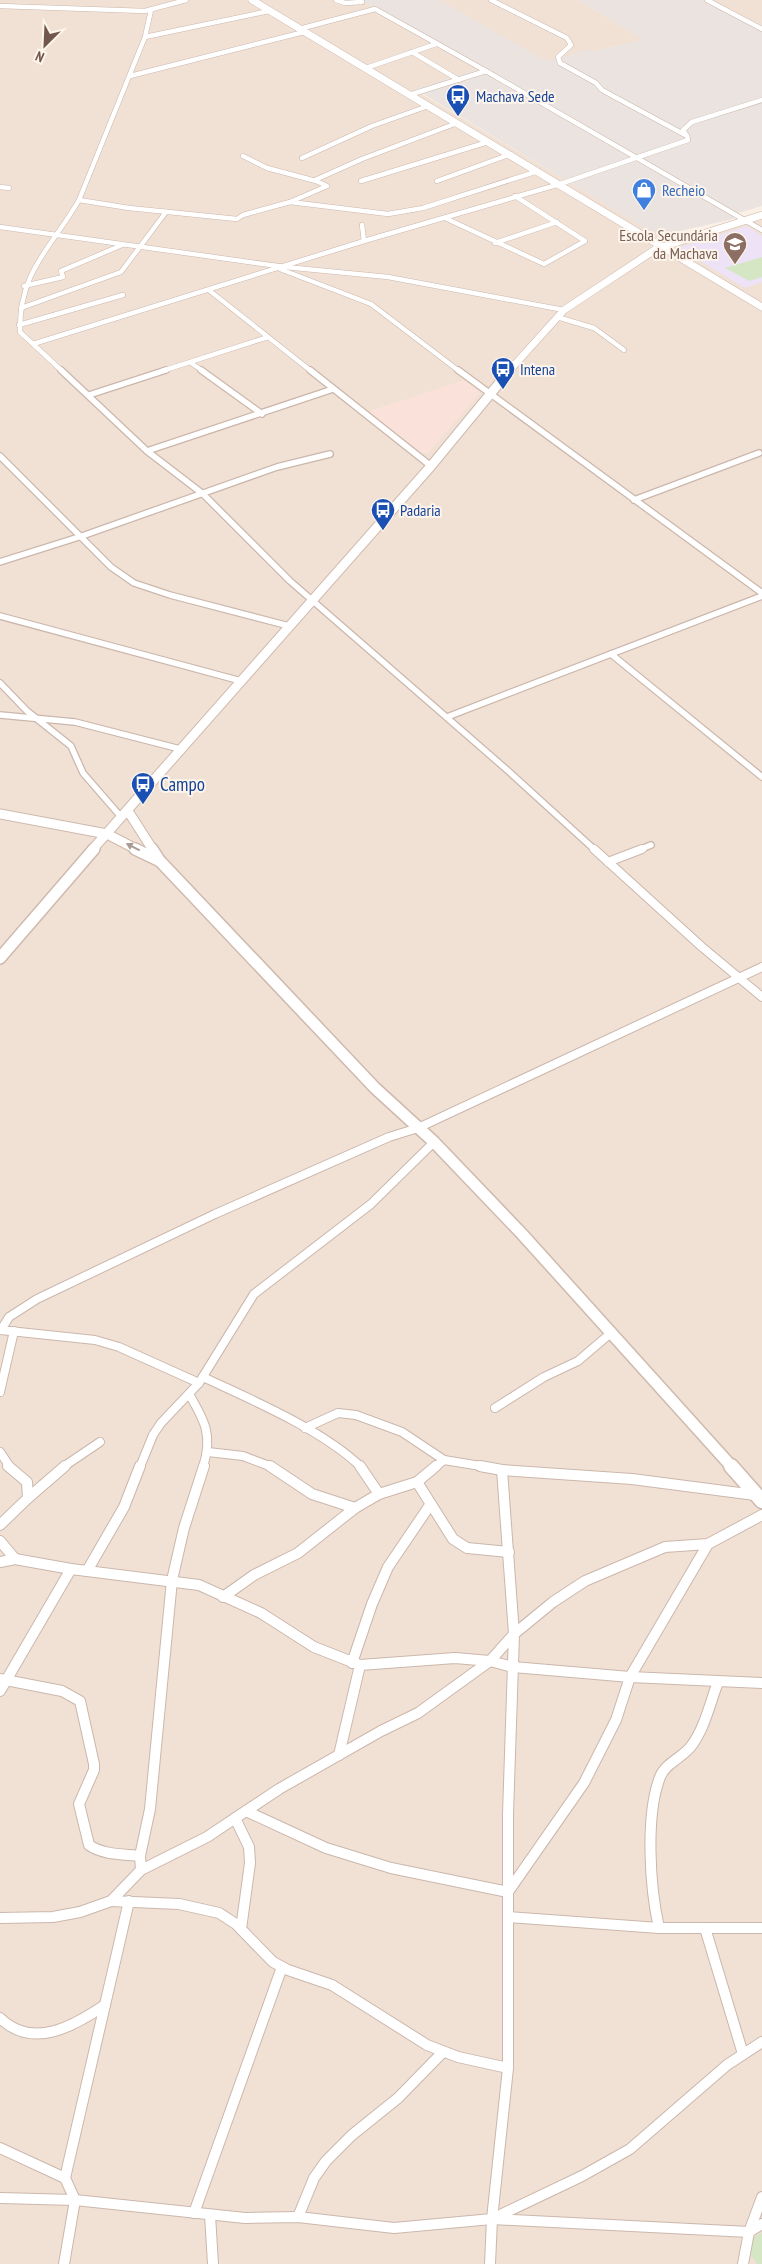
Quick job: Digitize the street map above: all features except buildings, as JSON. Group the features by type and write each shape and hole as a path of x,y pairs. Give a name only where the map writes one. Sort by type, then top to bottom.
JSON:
{"street":[{"path":"162,7 165,0"},
{"path":"0,6 151,10 186,0"},
{"path":"252,0 511,154 762,307"},
{"path":"336,0 345,3 361,1 762,230"},
{"path":"492,0 567,38 571,45 558,57 560,63 596,83 602,90 687,136"},
{"path":"706,0 762,29"},
{"path":"130,76 302,31 375,9"},
{"path":"151,10 145,37 79,200 57,235 31,270 24,286 19,326 22,336 89,395 147,450 203,494 290,582 447,717 702,947 762,997"},
{"path":"145,37 269,11"},
{"path":"366,68 436,44"},
{"path":"412,52 459,80"},
{"path":"409,95 486,72"},
{"path":"33,344 364,241 560,184 686,141 689,138 683,130 692,122 762,100"},
{"path":"302,158 372,126 428,106"},
{"path":"315,180 362,159 457,123"},
{"path":"361,181 488,142"},
{"path":"437,182 511,154"},
{"path":"79,200 166,212 238,219 243,215 290,202 327,186 315,180 273,170 243,156"},
{"path":"290,202 388,214 452,200 478,189 538,171"},
{"path":"0,187 9,188"},
{"path":"444,218 495,244 540,263 547,263 585,240 515,196"},
{"path":"21,308 121,272 166,212"},
{"path":"0,958 180,749 431,466 489,394 564,310 661,246 762,215"},
{"path":"495,244 557,222"},
{"path":"362,225 364,241"},
{"path":"0,227 142,246 282,268 388,277 498,300 564,310"},
{"path":"24,286 63,277 61,271 124,244"},
{"path":"282,268 371,304 489,394 762,595"},
{"path":"210,290 431,466"},
{"path":"19,326 123,295"},
{"path":"557,317 594,328 624,350"},
{"path":"89,395 268,337"},
{"path":"191,362 262,414"},
{"path":"147,450 262,414 333,389"},
{"path":"634,500 759,453"},
{"path":"0,562 82,536 277,466 330,454"},
{"path":"0,456 111,567 142,586 289,626"},
{"path":"447,717 762,595"},
{"path":"0,616 241,681"},
{"path":"611,654 762,777"},
{"path":"0,683 35,718 70,746 83,773 125,815 159,860 375,1088 434,1142 612,1332 759,1498"},
{"path":"0,715 82,723 180,749"},
{"path":"0,814 107,834 159,860"},
{"path":"608,862 651,845"},
{"path":"0,1330 9,1317 37,1299 215,1214 390,1137 418,1128 762,967"},
{"path":"87,1571 124,1507 153,1436 161,1423 201,1380 254,1294 285,1268 371,1204 434,1142"},
{"path":"0,1330 95,1340 120,1347 267,1407 344,1451 361,1467 379,1494"},
{"path":"0,1392 14,1331"},
{"path":"495,1408 544,1377 578,1361 612,1332"},
{"path":"141,1870 140,1856 150,1810 162,1667 172,1580 184,1528 208,1452 206,1423 189,1394"},
{"path":"305,1428 338,1413 356,1415 372,1419 402,1432 444,1460 502,1470 632,1479 759,1498"},
{"path":"0,1525 62,1468 100,1442"},
{"path":"0,1452 7,1465 28,1482 28,1498"},
{"path":"208,1452 243,1456 267,1464 312,1494 355,1508"},
{"path":"223,1597 254,1575 298,1553 355,1508 379,1494 417,1482 444,1460"},
{"path":"490,2264 492,2219 508,2068 508,1814 514,1634 502,1470"},
{"path":"417,1482 453,1540 459,1545 467,1548 509,1552"},
{"path":"339,1755 356,1664 372,1604 388,1567 430,1505"},
{"path":"110,1901 141,1870 207,1837 234,1818 339,1755 418,1713 490,1661 514,1634 553,1602 585,1580 665,1547 708,1544 762,1516"},
{"path":"0,1541 15,1559"},
{"path":"508,1892 584,1783 616,1720 630,1677 708,1544"},
{"path":"0,1562 15,1559 72,1570 172,1580 198,1585 261,1613 314,1647 356,1664 455,1658 490,1661 513,1667 630,1677 762,1683"},
{"path":"0,1691 3,1680 72,1570"},
{"path":"3,1680 62,1691 80,1701 94,1764 94,1770 79,1804 89,1845 96,1850 105,1852 140,1856"},
{"path":"659,1928 651,1887 660,1776 666,1767 690,1748 696,1738 718,1682"},
{"path":"246,1811 326,1848 391,1868 508,1892"},
{"path":"234,1818 249,1847 250,1864 241,1929"},
{"path":"0,1918 71,1914 110,1901 195,1906 222,1914 241,1929 271,1960 282,1967 331,1984 421,2042 443,2052 508,2068"},
{"path":"64,2264 75,2200 65,2178 129,1902"},
{"path":"508,1917 659,1928 762,1928"},
{"path":"705,1928 743,2054"},
{"path":"194,2213 282,1967"},
{"path":"0,2018 12,2029 31,2034 56,2031 78,2023 105,2005"},
{"path":"492,2219 582,2176 630,2149 727,2065 762,2042"},
{"path":"298,2217 314,2178 326,2161 352,2135 398,2098 443,2052"},
{"path":"0,2148 65,2178"},
{"path":"743,2264 749,2232 762,2197"},
{"path":"0,2198 75,2200 210,2215 245,2218 298,2217 394,2228 492,2219 749,2232 762,2224"},
{"path":"210,2215 213,2264"}],"shaded area":[{"path":"0,0 360,0 482,68 415,90 667,241 762,211 762,2264 0,2264"},
{"path":"360,0 439,0 546,61 590,49 594,51 643,40 579,0 701,0 762,31 762,206 738,213 733,219 658,236 415,89 481,68"},
{"path":"439,0 579,0 643,40 594,51 590,50 546,62"},
{"path":"701,0 762,0 762,31"},
{"name":"Escola Secundária da Machava","path":"747,226 762,236 762,282 745,288 678,248"},
{"path":"464,380 480,393 428,453 418,453 367,412"}],"green space":[{"path":"762,257 762,277 749,281 725,268"},
{"path":"762,2232 762,2264 757,2264 744,2245"}],"place":[{"name":"Machava Sede","path":"458,117"},
{"name":"Recheio","path":"644,211"},
{"name":"Escola Secundária da Machava","path":"735,265"},
{"name":"Intena","path":"503,390"},
{"name":"Padaria","path":"383,531"},
{"name":"Campo","path":"143,805"}]}
